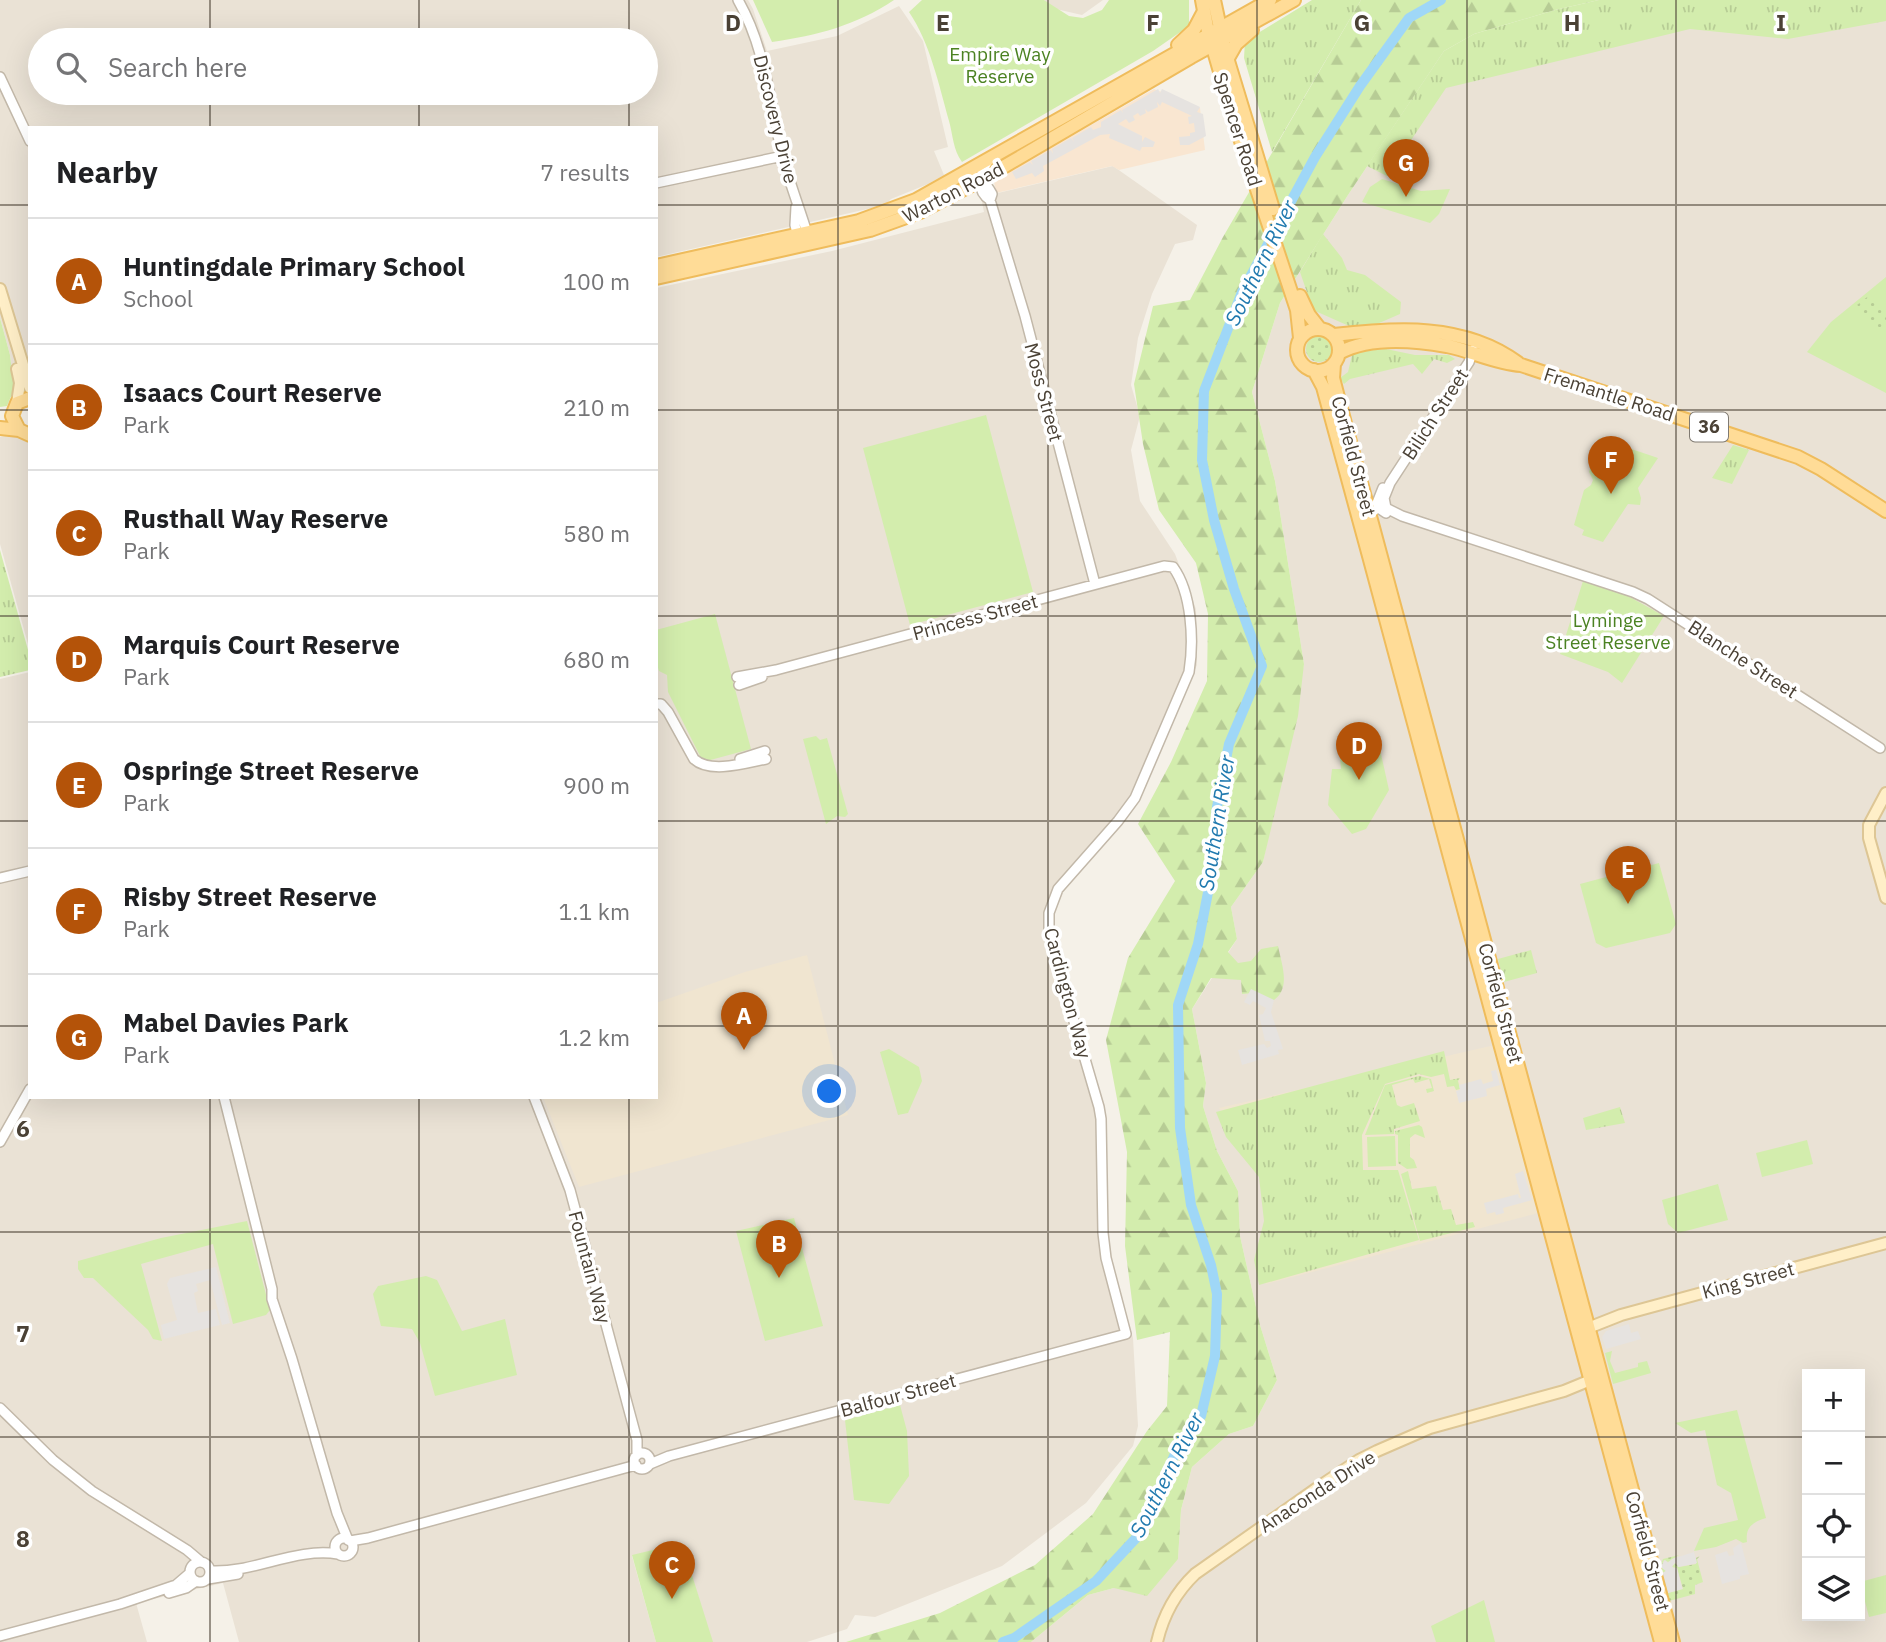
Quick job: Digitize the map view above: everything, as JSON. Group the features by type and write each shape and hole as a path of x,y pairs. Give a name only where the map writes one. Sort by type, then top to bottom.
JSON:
{"main road":[{"name":"Spencer Road","path":"1214,0 1216,37 1242,146 1268,205"},
{"path":"1220,0 1232,15 1239,17"},
{"path":"1216,37 1239,17 1270,0"},
{"path":"1216,37 1293,1"},
{"path":"1227,58 1243,37 1285,10 1293,1"},
{"name":"Spencer Road","path":"1203,5 1227,58 1284,258 1297,310 1300,338"},
{"path":"1138,73 1187,37 1200,22 1203,5"},
{"name":"Warton Road","path":"659,275 804,239 890,224 920,212 981,180 1191,57 1216,37"},
{"name":"Warton Road","path":"804,239 891,210 963,176 1138,73 1216,37"},
{"path":"1191,57 1205,58 1242,146"},
{"path":"1046,127 1062,124 1082,114 1090,116"},
{"path":"1006,150 1014,154 1038,147"},
{"name":"Spencer Road","path":"1284,258 1305,309 1320,329"},
{"path":"0,289 28,381"},
{"path":"0,305 20,383 13,421 24,432"},
{"path":"1314,370 1307,367 1297,354 1300,338 1309,331 1320,329"},
{"name":"36","path":"1320,329 1334,335"},
{"name":"Fremantle Road","path":"1334,335 1403,329 1446,333 1506,364 1521,365 1798,457 1886,511"},
{"path":"1334,335 1339,347 1337,358"},
{"name":"Fremantle Road","path":"1337,358 1360,344 1390,341 1474,348"},
{"name":"36","path":"1314,370 1328,368 1337,358"},
{"name":"Corfield Street","path":"1337,358 1333,379 1583,1324 1661,1642"},
{"name":"Corfield Street","path":"1314,370 1323,387 1583,1324"},
{"path":"0,417 28,399"},
{"path":"0,428 24,432"},
{"path":"1886,793 1869,825 1886,898"},
{"name":"King Street","path":"1583,1324 1886,1243"},
{"name":"Corfield Street","path":"1598,1382 1673,1642"},
{"name":"Anaconda Drive","path":"1157,1642 1169,1608 1195,1574 1359,1460 1430,1428 1598,1382"}],"street":[{"name":"Discovery Drive","path":"738,0 749,19 763,62 804,239"},
{"path":"0,77 28,137"},
{"path":"658,183 783,156"},
{"path":"963,176 981,180 988,161"},
{"name":"Moss Street","path":"981,180 980,188 989,200 1025,316 1095,584"},
{"name":"Bilich Street","path":"1390,483 1469,362 1474,348"},
{"name":"Blanche Street","path":"1390,483 1378,495 1377,505 1384,512 1646,598 1880,748"},
{"name":"Princess Street","path":"738,681 1095,584 1164,566 1174,567"},
{"name":"Cardington Way","path":"1126,1334 1106,1258 1103,1233 1099,1107 1049,936 1049,913 1058,889 1135,798 1189,672 1192,652 1189,614 1180,576 1174,567"},
{"path":"658,704 668,712 700,765 716,768 765,755"},
{"path":"0,878 28,871"},
{"path":"0,1142 28,1093"},
{"path":"219,1099 233,1142"},
{"path":"224,1099 233,1142 272,1289 272,1299 337,1513 350,1544 346,1556 321,1551"},
{"name":"Fountain Way","path":"535,1099 570,1190 642,1459"},
{"name":"Balfour Street","path":"350,1544 618,1471 642,1459 669,1457 1126,1334"},
{"path":"0,1408 81,1483 178,1545 202,1582 209,1575 321,1551 337,1542 350,1544"},
{"path":"337,1513 335,1549 338,1554"},
{"path":"0,1636 182,1589 194,1570 206,1563 209,1575"}],"shaded area":[{"path":"0,0 748,0 767,51 837,36 899,6 923,41 948,147 934,151 944,175 891,199 885,205 658,257 658,126 28,126 28,392 14,389 10,355 0,318"},
{"path":"1044,0 1103,0 1082,15 1056,9"},
{"path":"1599,0 1886,0 1886,1642 1031,1642 1088,1595 1114,1588 1178,1559 1181,1510 1192,1467 1229,1434 1253,1426 1277,1380 1260,1325 1240,1236 1238,1191 1217,1151 1203,1106 1206,1083 1192,1009 1237,939 1231,907 1263,862 1304,664 1275,481 1252,392 1280,303 1444,51"},
{"path":"1154,89 1200,108 1205,150 1119,170 1112,166 996,193 994,181"},
{"path":"1158,89 1160,93 1162,89 1200,107 1197,112 1203,114 1206,136 1189,145 1180,145 1179,137 1190,136 1190,133 1195,132 1194,123 1189,124 1188,117 1192,116 1162,102 1160,106 1157,102 1158,107 1148,112 1145,109 1146,113 1133,116 1135,120 1129,123 1126,119 1118,124 1142,136 1142,142 1145,137 1155,142 1153,147 1142,147 1140,151 1109,138 1110,134 1100,135 1043,166 1044,171 1035,177 1032,173 1016,179 1012,172 1030,162 1033,165 1031,161 1051,150 1053,154 1052,149 1071,138 1074,142 1072,138 1091,127 1093,130 1101,127 1101,122 1121,110 1123,113 1122,110"},
{"path":"1113,166 1197,225 1193,240 1175,244 1152,294 1138,338 1131,385 1140,416 1131,450 1140,501 1175,554 1196,609 1197,665 1131,806 1061,890 1047,920 1100,1100 1108,1249 1133,1338 1138,1426 1133,1446 1086,1503 1002,1566 875,1617 855,1615 847,1629 807,1642 712,1642 682,1543 632,1556 656,1642 239,1642 223,1583 136,1603 147,1642 0,1642 0,679 28,672 28,1099 658,1099 658,288 832,251 984,212 981,197"},
{"path":"28,430 28,644 0,544 0,437"},
{"path":"807,955 848,1115 579,1187 544,1099 658,1099 658,1002 745,972"},
{"path":"1251,989 1274,1000 1271,1012 1283,1049 1278,1050 1279,1054 1242,1065 1238,1050 1264,1044 1267,1048 1271,1046 1270,1041 1265,1041 1259,1015 1263,1014 1266,1008 1253,1001 1250,1005 1244,1002"},
{"path":"1495,1045 1501,1084 1542,1212 1266,1284 1260,1265 1269,1188 1219,1108"},
{"path":"1496,1070 1500,1085 1486,1089 1487,1096 1459,1103 1456,1091 1460,1090 1459,1085 1481,1079 1483,1084 1493,1081 1491,1071"},
{"path":"1523,1171 1532,1200 1503,1208 1504,1213 1487,1214 1484,1203 1518,1194 1521,1198 1515,1174"},
{"path":"216,1267 230,1323 222,1325 210,1280 196,1284 198,1291 194,1293 198,1313 216,1309 220,1325 164,1339 161,1325 177,1320 167,1284 170,1278"},
{"path":"1629,1324 1631,1333 1638,1331 1641,1339 1606,1349 1602,1337 1606,1331"},
{"path":"1741,1543 1749,1574 1722,1584 1715,1555 1727,1551 1729,1556 1734,1555 1733,1548"},
{"path":"1694,1552 1697,1563 1678,1567 1676,1562 1672,1566 1677,1568 1682,1589 1668,1593 1663,1573 1666,1571 1661,1567 1665,1560 1668,1563 1672,1559"}],"green space":[{"path":"753,0 894,0 865,17 836,28 772,42"},
{"name":"Empire Way Reserve","path":"922,0 1044,0 1069,16 1083,18 1102,10 1109,0 1189,0 1189,26 1153,51 962,162 955,147 928,51 909,12"},
{"path":"1312,0 1361,0 1272,152 1244,58 1245,41"},
{"path":"1361,0 1599,0 1474,34 1444,51 1280,303 1252,392 1275,481 1304,664 1298,716 1263,862 1231,907 1237,939 1228,952 1238,963 1251,961 1261,949 1278,946 1284,977 1282,991 1271,1002 1253,993 1242,994 1241,980 1211,978 1192,1009 1206,1083 1203,1106 1217,1151 1238,1191 1240,1236 1260,1325 1277,1380 1253,1426 1229,1434 1192,1467 1181,1510 1178,1559 1147,1596 1114,1588 1088,1595 1031,1642 846,1642 940,1613 1035,1565 1093,1514 1147,1431 1167,1406 1170,1332 1137,1340 1125,1246 1127,1152 1106,1040 1128,958 1175,881 1138,824 1171,762 1207,681 1208,614 1196,563 1159,510 1143,444 1134,384 1153,306 1190,300 1223,237"},
{"path":"1599,0 1886,0 1886,21 1788,39 1690,29 1446,88 1387,176 1367,166 1444,51 1474,34"},
{"path":"1382,179 1421,191 1450,189 1439,214 1430,223 1362,202 1370,187"},
{"path":"1323,234 1342,258 1347,270 1365,275 1401,302 1400,314 1377,324 1349,326 1313,310 1300,272"},
{"path":"1886,277 1886,393 1807,352 1831,322"},
{"path":"1871,294 1886,316 1886,331 1864,318 1863,310 1857,305"},
{"path":"0,318 10,355 14,389 7,406 0,407"},
{"path":"1319,336 1328,340 1332,349 1328,358 1319,362 1310,358 1306,349 1310,340"},
{"path":"1386,349 1415,355 1449,355 1455,359 1447,363 1434,359 1422,374 1413,364 1350,379 1344,384 1340,378 1348,372 1352,355 1362,351"},
{"path":"986,415 1033,592 910,625 863,448"},
{"path":"1599,438 1658,458 1638,488 1640,505 1628,504 1603,542 1582,535 1584,530 1574,525 1584,490 1593,480 1589,472"},
{"path":"1733,445 1749,450 1732,484 1712,478"},
{"path":"0,550 28,650 28,670 0,677"},
{"name":"Lyminge Street Reserve","path":"1583,581 1628,596 1664,616 1622,683 1608,672 1560,654"},
{"path":"715,614 751,749 703,762 668,692 667,675 659,671 658,629"},
{"path":"816,736 820,740 827,738 848,814 845,817 837,816 826,824 803,739"},
{"path":"1377,736 1389,790 1366,829 1352,834 1328,805 1332,769 1341,769 1339,746"},
{"path":"1659,863 1676,924 1670,933 1606,948 1596,943 1580,884"},
{"path":"1531,950 1537,973 1504,982 1498,959"},
{"path":"889,1049 919,1067 922,1081 908,1113 898,1115 880,1052"},
{"path":"1444,1051 1450,1080 1460,1078 1460,1089 1447,1087 1444,1074 1431,1077 1419,1074 1385,1084 1362,1135 1363,1170 1398,1170 1419,1240 1259,1285 1254,1260 1264,1221 1259,1177 1226,1137 1216,1112"},
{"path":"1419,1076 1431,1079 1434,1091 1427,1093 1426,1089 1432,1088 1429,1079 1415,1083 1413,1079 1392,1085 1397,1105 1401,1107 1414,1103 1420,1121 1394,1129 1394,1134 1365,1135 1385,1085"},
{"path":"1620,1107 1625,1123 1586,1130 1583,1118"},
{"path":"1419,1125 1425,1138 1415,1134 1410,1138 1410,1157 1417,1168 1407,1169 1398,1163 1398,1135 1395,1131"},
{"path":"1395,1136 1396,1166 1368,1167 1367,1137"},
{"path":"1807,1140 1813,1164 1762,1177 1756,1153"},
{"path":"1408,1171 1412,1189 1436,1186 1443,1210 1451,1209 1456,1225 1473,1222 1475,1227 1420,1241 1401,1174"},
{"path":"1718,1184 1728,1220 1678,1233 1668,1224 1662,1200"},
{"path":"794,1218 823,1326 765,1341 736,1231"},
{"path":"247,1221 270,1310 266,1315 233,1324 213,1244 141,1264 162,1341 153,1339 148,1330 93,1278 84,1278 78,1269 78,1261 161,1238"},
{"path":"426,1276 437,1280 462,1331 505,1319 517,1375 435,1396 420,1343 412,1329 381,1326 373,1294 378,1286"},
{"path":"1612,1351 1610,1361 1615,1373 1638,1367 1638,1363 1647,1361 1651,1373 1613,1384 1605,1353"},
{"path":"900,1405 907,1431 909,1476 889,1504 854,1500 845,1420"},
{"path":"1737,1410 1766,1518 1751,1526 1747,1532 1747,1542 1736,1539 1716,1547 1694,1551 1704,1528 1738,1520 1731,1493 1717,1485 1705,1430 1691,1433 1675,1423"},
{"path":"682,1543 713,1642 656,1642 632,1555"},
{"path":"1679,1555 1668,1562 1664,1560 1661,1567 1666,1571 1662,1573 1668,1593 1683,1589 1677,1568 1672,1567 1675,1563 1679,1567 1696,1564 1696,1558 1700,1556 1697,1559 1703,1582 1695,1585 1695,1594 1669,1601 1660,1566 1663,1559"},
{"path":"1886,1575 1886,1613 1869,1617 1865,1601 1865,1581"},
{"path":"1484,1600 1495,1642 1436,1642 1431,1626"}],"waterway":[{"name":"Southern River","path":"1003,1642 1014,1638 1096,1581 1137,1537 1175,1454 1201,1416 1215,1356 1217,1294 1211,1265 1191,1205 1180,1128 1178,1005 1198,944 1211,877 1217,807 1229,744 1262,666 1234,589 1214,520 1202,460 1204,391 1242,292 1315,157 1360,86 1409,18 1441,0"}],"place":[{"name":"Mabel Davies Park","path":"1406,197"},
{"name":"Risby Street Reserve","path":"1611,494"},
{"name":"Marquis Court Reserve","path":"1359,780"},
{"name":"Ospringe Street Reserve","path":"1628,904"},
{"name":"Huntingdale Primary School","path":"744,1050"},
{"name":"Isaacs Court Reserve","path":"779,1278"},
{"name":"Rusthall Way Reserve","path":"672,1599"}]}
